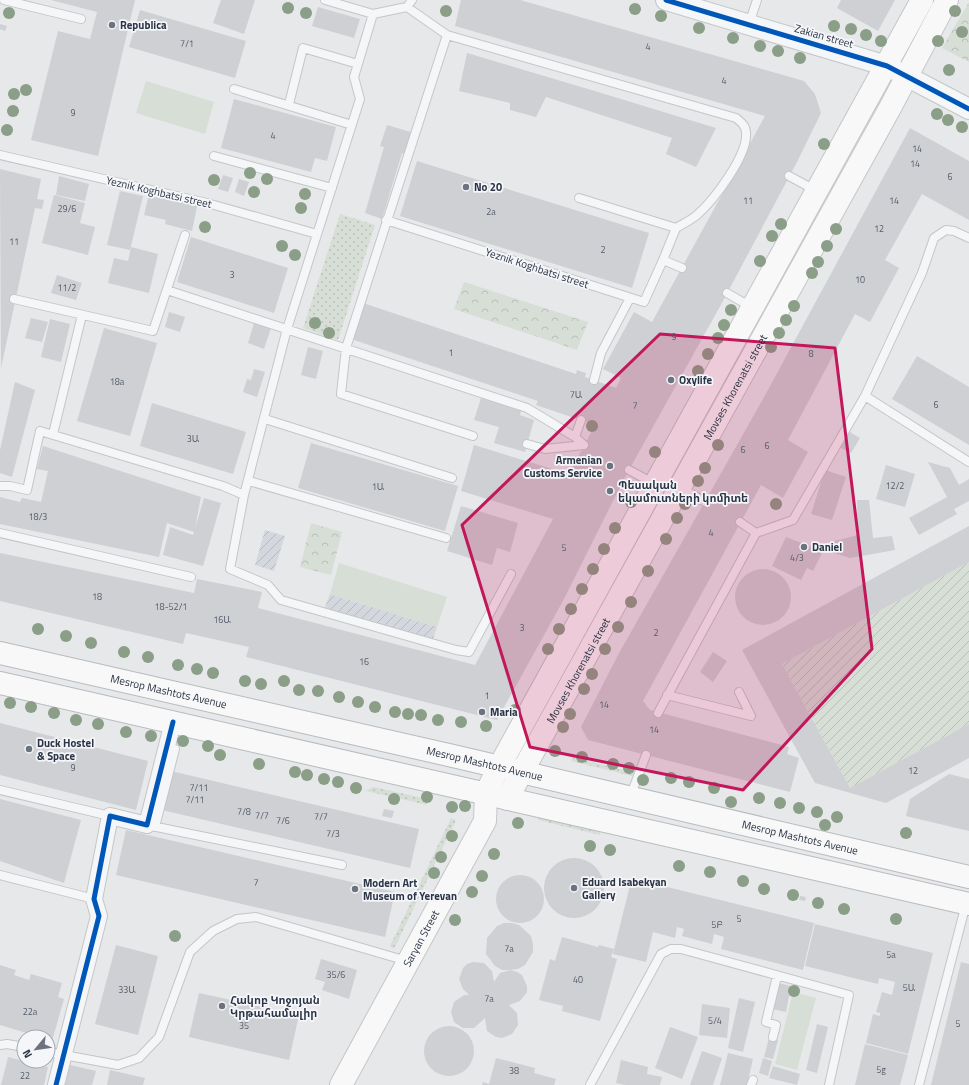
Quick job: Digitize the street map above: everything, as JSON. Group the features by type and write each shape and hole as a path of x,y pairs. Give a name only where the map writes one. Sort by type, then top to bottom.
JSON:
{"main road":[{"name":"Movses Khorenatsi street","path":"520,772 670,489 753,308 922,0"},
{"name":"Movses Khorenatsi street","path":"499,767 670,489 907,76 947,0"},
{"name":"Mesrop Mashtots Avenue","path":"0,653 499,767 969,877"},
{"path":"0,683 968,904"},
{"name":"Saryan Street","path":"341,1085 485,821 486,793 499,767"},
{"path":"507,799 520,772"}],"street":[{"name":"Zakian street","path":"666,0 887,66 969,109"},
{"path":"56,1050 99,916 94,899 110,816 151,826 173,722"},
{"path":"56,1069 56,1085"}],"lane":[{"path":"4,0 81,19"},
{"path":"325,0 372,14 407,7 412,0"},
{"path":"749,24 757,0"},
{"path":"407,7 447,35 736,118 744,125 746,134 743,154 725,184 696,216 676,228 663,260 682,268"},
{"path":"372,14 354,77 360,99 287,329 249,481 244,495 230,569 268,585 281,600 448,648 469,652 511,574"},
{"path":"447,35 386,220 346,348 341,394 473,436"},
{"path":"289,104 303,48 358,64"},
{"path":"234,89 289,104 352,125"},
{"name":"Yeznik Koghbatsi street","path":"0,155 207,202 317,234"},
{"path":"214,156 332,188"},
{"path":"789,176 818,192"},
{"path":"579,198 676,228"},
{"name":"Yeznik Koghbatsi street","path":"386,220 644,302 663,260"},
{"path":"658,712 756,533 793,520 865,396 922,273 934,238 946,230 954,231 969,238"},
{"path":"14,299 153,331 185,235"},
{"path":"167,290 527,408 575,437 584,445 545,449 527,444"},
{"path":"727,293 753,308"},
{"path":"594,380 601,353 630,298"},
{"path":"53,434 82,315"},
{"path":"865,396 969,462"},
{"path":"265,419 452,478"},
{"path":"575,437 581,420"},
{"path":"0,486 10,486 27,490 40,431 223,486 244,495"},
{"path":"629,470 670,489 705,502"},
{"path":"249,481 446,538"},
{"path":"740,522 756,533"},
{"path":"0,533 191,577"},
{"path":"667,696 751,716 738,692"},
{"path":"175,749 151,826 342,865"},
{"path":"630,798 646,755"},
{"path":"0,790 110,816"},
{"path":"0,875 94,899"},
{"path":"920,1085 948,989 968,904"},
{"path":"56,1053 118,1065 139,1058 159,1037 190,952 212,931 237,920 256,917 409,962"},
{"path":"590,1085 660,954 671,949 681,949 849,995 829,1085"},
{"path":"773,1037 776,1025 766,1022 777,976"},
{"path":"0,1045 7,1044 16,1046"}],"highlighted area":[{"path":"660,334 835,348 872,649 743,790 530,747 462,525"}],"shaded area":[{"path":"265,530 285,536 274,571 255,565"},
{"path":"330,594 437,627 433,639 324,609"}],"green space":[{"path":"969,2 969,62 942,48"},
{"path":"146,81 214,102 205,134 136,113"},
{"path":"340,214 375,225 338,340 303,328"},
{"path":"464,282 588,322 577,350 454,309"},
{"path":"311,523 342,532 331,575 300,567"},
{"path":"969,562 969,724 850,788 782,664"},
{"path":"339,563 447,597 437,627 330,594"},
{"path":"572,757 635,773 632,776 571,761"},
{"path":"373,787 428,799 427,805 366,791"},
{"path":"539,816 600,831 600,835 538,820"},
{"path":"451,818 456,820 394,949 390,946"},
{"path":"793,992 816,998 797,1070 775,1064"}],"building":[{"path":"51,0 135,0 98,156 31,140 58,31 90,39 97,12"},
{"path":"221,0 255,0 244,34 213,23"},
{"path":"461,0 520,0 804,81 815,94 821,113 797,162 723,301 624,479 564,599 497,720 246,657 249,647 186,633 183,644 0,601 0,553 194,593 197,579 262,592 258,608 475,665 553,519 461,491 474,445 569,474 595,425 536,405 538,401 351,339 363,303 576,374 577,370 586,373 585,377 616,388 621,378 603,369 634,312 652,322 765,116 455,26"},
{"path":"841,0 895,0 878,31 837,8"},
{"path":"318,7 360,19 354,38 312,26"},
{"path":"140,10 246,41 235,78 129,47"},
{"path":"0,24 7,26 5,31 0,29"},
{"path":"467,53 716,128 696,167 666,154 672,138 546,97 536,117 510,110 510,103 459,91"},
{"path":"234,99 336,127 327,161 315,158 311,172 221,148"},
{"path":"387,125 411,132 405,154 402,153 382,219 365,213 384,147 380,146"},
{"path":"910,128 969,161 969,220 922,194 885,260 899,268 870,322 855,314 788,440 808,452 783,498 761,485 643,701 650,710 789,747 787,754 799,758 790,792 588,740 581,727 618,655 763,399"},
{"path":"417,161 649,233 632,288 400,216"},
{"path":"0,169 41,179 37,199 44,200 42,209 35,208 1,368"},
{"path":"223,175 233,178 228,192 218,189"},
{"path":"59,176 89,184 85,201 56,195"},
{"path":"239,179 249,182 244,196 235,192"},
{"path":"150,190 198,202 192,231 165,224 166,220 144,215"},
{"path":"120,191 143,196 130,250 107,245"},
{"path":"54,195 85,203 80,223 95,227 88,255 42,243"},
{"path":"191,237 288,268 274,313 177,282"},
{"path":"131,247 158,254 149,293 108,283 114,258 128,261"},
{"path":"57,275 82,283 76,300 51,293"},
{"path":"169,312 185,317 180,332 165,327"},
{"path":"31,318 48,322 42,342 25,338"},
{"path":"50,319 70,324 61,362 41,357"},
{"path":"254,323 271,328 264,349 248,343"},
{"path":"104,328 157,343 130,436 77,421"},
{"path":"308,347 323,351 316,379 301,375"},
{"path":"917,356 969,387 969,445 892,399"},
{"path":"254,369 265,372 257,397 243,392 247,379 251,380"},
{"path":"15,382 35,390 12,477 0,473 0,450"},
{"path":"481,398 521,410 520,415 534,420 525,452 494,443 499,427 474,420"},
{"path":"152,403 246,432 233,474 140,446"},
{"path":"848,431 860,438 851,453 839,447"},
{"path":"311,443 458,486 445,531 298,488"},
{"path":"43,446 201,497 195,528 204,498 221,503 203,566 163,555 170,527 193,535 194,532 167,523 159,557 0,524 0,497 20,502 22,498 41,502 48,471 37,469"},
{"path":"928,462 950,468 959,485 969,479 969,501 954,509 957,514 919,535 909,518 947,497"},
{"path":"886,465 915,474 905,507 876,499"},
{"path":"825,470 846,477 832,520 811,514"},
{"path":"857,500 869,500 873,538 892,536 895,550 850,558 831,552 835,541 858,535"},
{"path":"461,506 518,523 510,552 497,548 492,565 447,551"},
{"path":"969,526 969,562 782,664 850,788 969,724 969,758 886,803 815,783 742,650"},
{"path":"786,537 823,551 813,571 807,568 801,580 772,566"},
{"path":"763,569 774,572 783,577 788,586 791,597 788,608 783,617 774,622 763,625 752,622 743,617 738,608 735,597 738,586 743,577 752,572"},
{"path":"713,652 727,661 713,682 700,672"},
{"path":"0,723 148,761 136,810 0,775"},
{"path":"171,771 419,829 410,868 162,810"},
{"path":"949,774 969,779 969,831 906,816 910,799"},
{"path":"0,799 81,820 64,883 0,861"},
{"path":"384,809 394,811 392,818 382,816"},
{"path":"126,830 395,892 385,937 116,875"},
{"name":"Eduard Isabekyan Gallery","path":"574,858 586,860 599,871 602,876 604,888 602,900 591,913 586,916 574,918 562,916 549,905 546,900 544,888 546,876 557,863 562,860"},
{"path":"520,875 529,877 537,882 542,890 544,899 542,908 537,916 529,921 520,923 511,921 503,916 498,908 496,899 498,890 503,882 511,877"},
{"path":"631,881 654,887 655,884 814,923 803,970 721,949 724,937 714,934 712,944 682,936 684,929 677,927 675,938 653,932 646,962 613,954"},
{"path":"800,896 806,897 805,901 799,900"},
{"path":"504,923 519,925 531,936 533,952 525,965 518,969 502,970 495,966 486,954 487,938 497,926"},
{"path":"815,924 933,953 908,1054 866,1043 873,1014 880,1016 880,1013 876,1012 882,992 892,995 895,982 879,978 878,984 805,966"},
{"path":"562,937 598,947 599,945 614,949 611,957 617,959 600,1021 562,1011 563,1006 539,1000 550,959 555,961"},
{"path":"116,945 158,956 138,1035 95,1024"},
{"path":"321,959 357,970 349,999 322,990 325,982 315,979"},
{"path":"473,962 484,963 492,971 494,982 500,973 510,970 522,975 527,986 527,992 520,1001 509,1005 517,1013 518,1025 512,1034 502,1038 496,1037 487,1031 485,1018 474,1028 463,1028 454,1022 451,1012 454,1002 464,995 469,995 463,989 459,979 463,968 467,964"},
{"path":"961,962 969,964 969,1085 931,1085"},
{"path":"0,965 16,970 14,975 29,980 31,974 62,983 58,997 64,999 55,1029 16,1030 0,1025"},
{"path":"778,983 791,986 786,1012 772,1009"},
{"path":"199,993 299,1015 289,1060 189,1037"},
{"path":"739,998 755,1002 743,1052 728,1048"},
{"path":"702,1004 730,1008 727,1038 699,1035"},
{"path":"817,1024 828,1027 817,1073 806,1070"},
{"path":"449,1026 458,1028 469,1037 474,1051 472,1060 463,1071 449,1076 440,1074 429,1065 424,1051 426,1042 435,1031"},
{"path":"670,1027 698,1037 682,1079 655,1068"},
{"path":"769,1038 778,1040 773,1059 764,1057"},
{"path":"865,1044 908,1055 900,1085 855,1085"},
{"path":"702,1051 722,1058 713,1085 690,1085"},
{"path":"728,1053 753,1059 747,1085 720,1085"},
{"path":"8,1057 16,1059 16,1069 48,1069 44,1085 1,1085"},
{"path":"496,1058 535,1068 534,1073 556,1079 554,1085 482,1085 483,1082 489,1084"},
{"path":"763,1058 772,1061 768,1076 759,1073"},
{"path":"621,1060 648,1067 647,1074 662,1077 660,1085 625,1085 616,1083"},
{"path":"66,1064 96,1071 92,1085 61,1085"},
{"path":"773,1066 800,1074 797,1085 769,1078"},
{"path":"110,1070 145,1078 143,1085 107,1085"}],"cycle path":[{"path":"666,0 887,66 969,109"},
{"path":"56,1085 99,916 94,899 110,816 147,825 173,722"}],"place":[{"name":"Republica","path":"112,25"},
{"name":"No 20","path":"466,187"},
{"name":"Oxylife","path":"671,380"},
{"name":"Armenian Customs Service","path":"610,466"},
{"name":"Պեսական եկամուտների կոմիտե","path":"610,491"},
{"name":"Daniel","path":"804,547"},
{"name":"Maria","path":"482,712"},
{"name":"Duck Hostel & Space","path":"29,749"},
{"name":"Eduard Isabekyan Gallery","path":"574,888"},
{"name":"Modern Art Museum of Yerevan","path":"355,889"},
{"name":"Հակոբ Կոջոյան Կրթահամալիր","path":"222,1006"}]}
